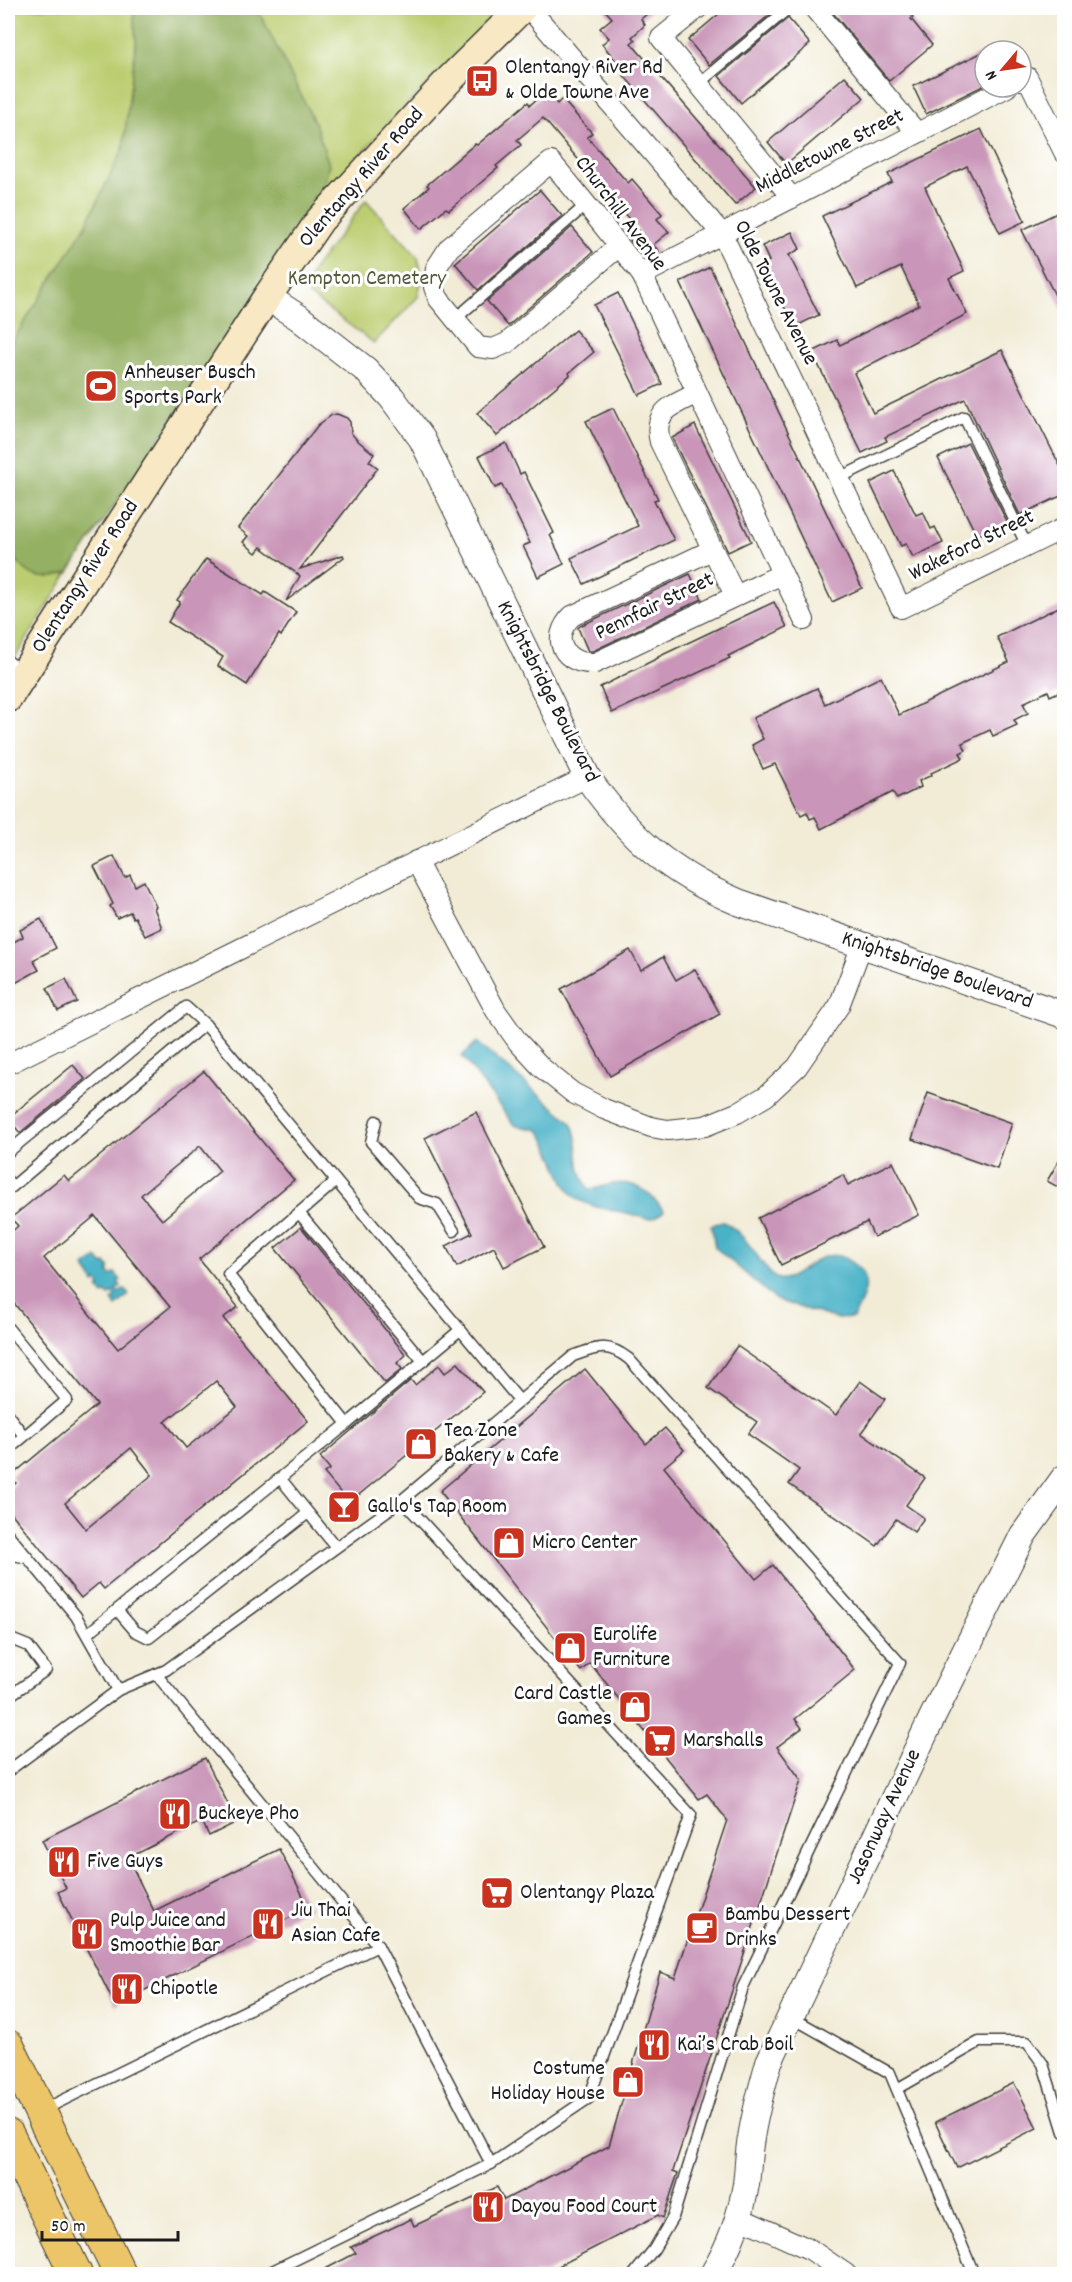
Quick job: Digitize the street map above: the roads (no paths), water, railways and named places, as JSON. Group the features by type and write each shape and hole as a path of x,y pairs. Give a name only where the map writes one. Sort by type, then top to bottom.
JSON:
{"main road":[{"name":"Olentangy River Road","path":"8,698 16,667 320,220 447,82 522,8"},
{"path":"8,2046 120,2274"},
{"path":"8,2104 25,2110 40,2111"},
{"path":"11,2141 48,2150 64,2160"},
{"path":"11,2141 76,2274"}],"street":[{"name":"Olde Towne Avenue","path":"529,8 722,234 901,608"},
{"path":"698,8 661,38 792,198"},
{"path":"814,8 917,133"},
{"path":"1033,94 1065,152"},
{"name":"Middletowne Street","path":"642,275 984,99"},
{"name":"Churchill Avenue","path":"454,320 438,298 434,287 436,268 440,261 449,248 551,162 642,275 804,620"},
{"path":"454,320 478,347 493,349 507,343 619,246"},
{"name":"Knightsbridge Boulevard","path":"267,297 298,317 366,370 405,414 422,439 587,777 606,804 652,852 703,887 738,902 1065,1015"},
{"path":"697,393 662,414 657,428 660,442 735,595"},
{"name":"Wakeford Street","path":"901,608 1065,528"},
{"name":"Pennfair Street","path":"712,550 572,616 564,625 560,637 563,648 571,659 583,664 595,663 782,574"},
{"path":"8,1064 587,777"},
{"path":"416,861 496,1011 518,1042 542,1068 573,1093 604,1109 651,1127 668,1130 705,1126 737,1113 766,1096 797,1068 839,1006 862,945"},
{"name":"Jasonway Avenue","path":"713,2274 738,2217 746,2186 751,2139 758,2104 770,2062 932,1718 1023,1535 1061,1487"},
{"path":"738,2217 811,2250 846,2274"}],"lane":[{"path":"698,84 789,8"},
{"path":"454,320 587,204"},
{"path":"839,478 964,417 1027,546"},
{"path":"8,1152 186,1006 205,1024 519,1400"},
{"path":"9,1186 205,1024"},
{"path":"376,1121 371,1142 419,1198 437,1204 454,1231"},
{"path":"336,1181 228,1274 348,1424"},
{"path":"300,1213 423,1360"},
{"path":"8,1328 67,1400 8,1450"},
{"path":"87,1634 348,1424 460,1330"},
{"path":"8,1771 118,1690 166,1670 402,1500 573,1356 597,1347 615,1348 629,1359 900,1663 743,1987 673,2217 654,2248 634,2274"},
{"path":"8,1415 24,1436"},
{"path":"280,1478 336,1547"},
{"path":"266,2274 491,2164 589,2098 691,1815 402,1500"},
{"path":"117,1610 135,1631 149,1638 308,1513"},
{"path":"8,1534 76,1616 118,1690"},
{"path":"8,1554 28,1558"},
{"path":"8,1638 27,1646 46,1670 8,1696"},
{"path":"156,1674 378,1946 491,2164"},
{"path":"40,2111 378,1946"},
{"path":"790,2017 890,2073 974,2274"},
{"path":"897,2089 979,2042 1027,2042 1043,2064 1065,2132"}],"water":[{"path":"477,1042 570,1121 576,1138 580,1171 589,1189 621,1183 635,1186 648,1193 664,1211 650,1219 592,1205 574,1196 565,1184 549,1146 539,1130 514,1125 462,1056"},
{"path":"723,1222 749,1244 776,1278 784,1279 792,1276 827,1256 836,1255 855,1264 864,1275 866,1286 853,1318 837,1319 776,1300 715,1247 711,1225"},
{"path":"97,1258 103,1265 106,1263 111,1276 115,1273 121,1280 118,1282 121,1286 116,1289 119,1293 124,1289 129,1295 116,1306 112,1300 115,1297 113,1293 109,1296 106,1293 103,1295 98,1288 100,1285 97,1281 94,1283 85,1267"}],"place":[{"name":"Olentangy River Rd & Olde Towne Ave","path":"482,81"},
{"name":"Anheuser Busch Sports Park","path":"101,386"},
{"name":"Tea Zone Bakery & Cafe","path":"421,1444"},
{"name":"Gallo's Tap Room","path":"344,1507"},
{"name":"Micro Center","path":"509,1543"},
{"name":"Eurolife Furniture","path":"570,1648"},
{"name":"Card Castle Games","path":"635,1707"},
{"name":"Marshalls","path":"660,1741"},
{"name":"Buckeye Pho","path":"175,1814"},
{"name":"Five Guys","path":"64,1862"},
{"name":"Olentangy Plaza","path":"497,1893"},
{"name":"Jiu Thai Asian Cafe","path":"268,1924"},
{"name":"Bambu Dessert Drinks","path":"702,1928"},
{"name":"Pulp Juice and Smoothie Bar","path":"87,1934"},
{"name":"Chipotle","path":"127,1989"},
{"name":"Kai’s Crab Boil","path":"654,2045"},
{"name":"Costume Holiday House","path":"628,2082"},
{"name":"Dayou Food Court","path":"488,2207"}],"park label":[{"name":"Kempton Cemetery","path":"367,279"}]}
